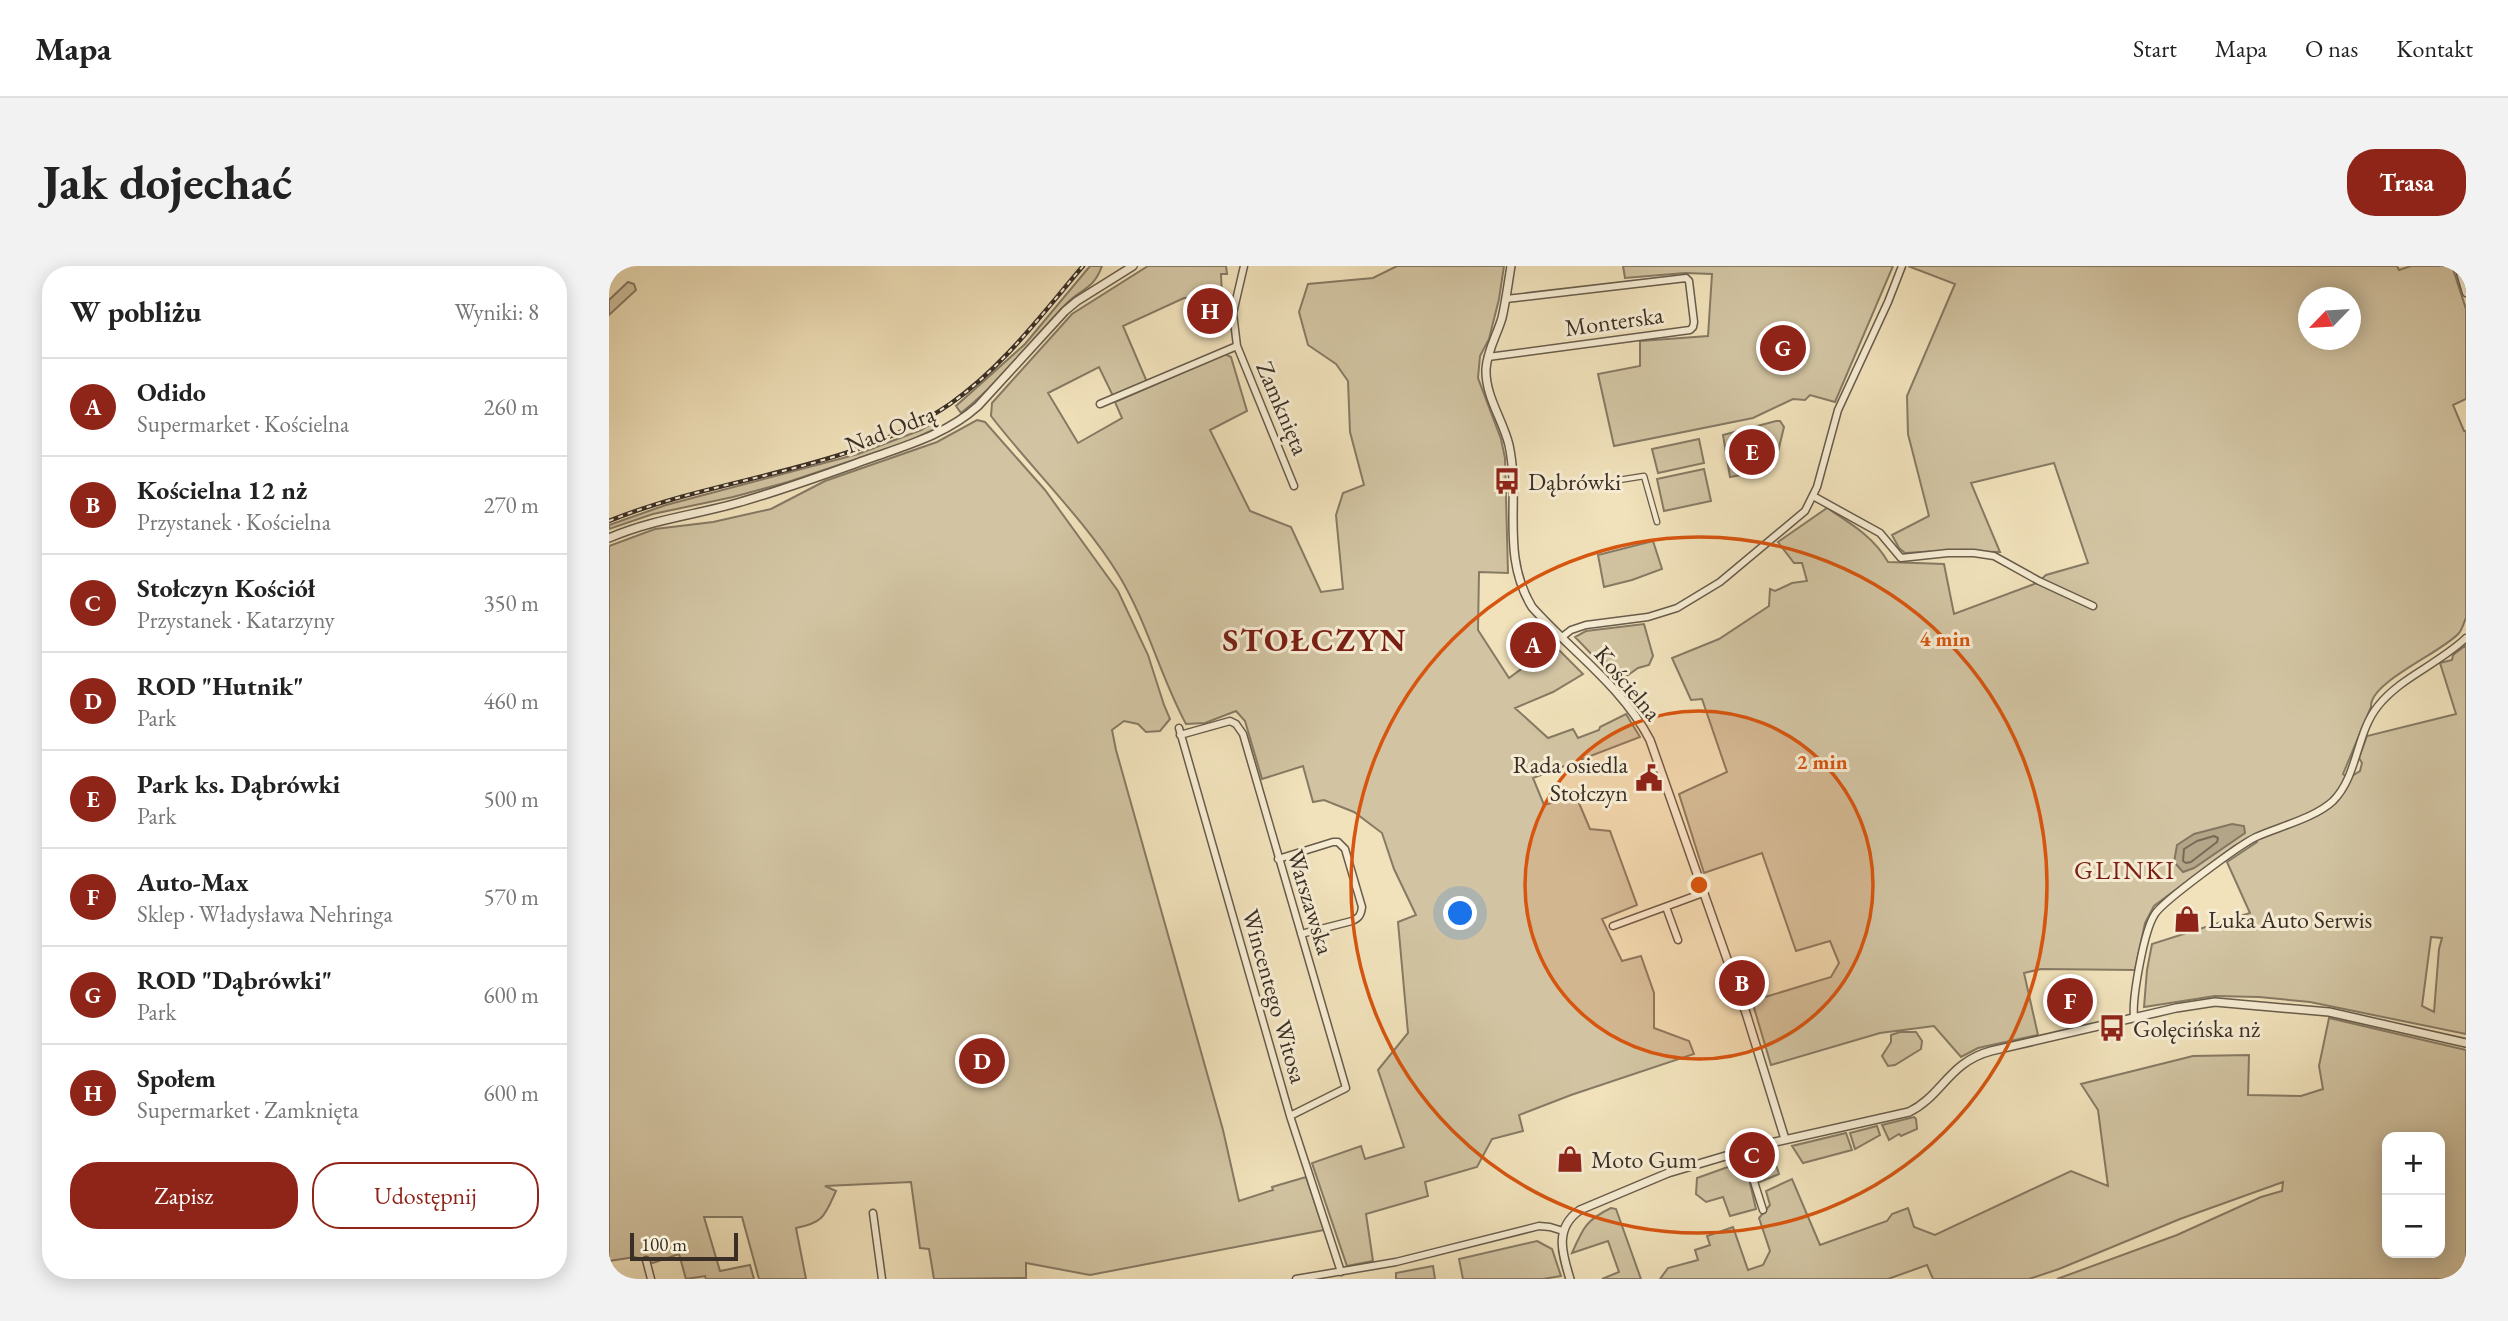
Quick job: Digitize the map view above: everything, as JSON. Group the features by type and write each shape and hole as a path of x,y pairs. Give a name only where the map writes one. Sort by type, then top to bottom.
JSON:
{"street":[{"name":"Nad Odrą","path":"609,538 657,521 747,500 942,431 968,415 1071,306 1133,266"},
{"name":"Zamknięta","path":"1244,266 1233,313 1237,346 1294,486"},
{"name":"Kościelna","path":"1511,266 1506,299 1488,357 1486,373 1487,384 1511,455 1513,542 1517,575 1532,607 1609,685 1641,723 1657,757 1746,1013 1785,1139"},
{"path":"1562,637 1571,630 1586,625 1660,614 1687,603 1720,582 1805,511 1813,496 1838,410 1902,266"},
{"path":"2458,266 2466,293"},
{"name":"Monterska","path":"1488,357 1690,330 1694,322 1689,281 1686,278 1506,299"},
{"name":"Zamknięta","path":"1100,404 1237,346"},
{"path":"1594,484 1644,476 1657,522"},
{"path":"1813,496 1880,533 1901,558 1948,553 1993,556 2094,606"},
{"path":"2134,1017 2144,946 2155,914 2244,843 2319,811 2332,802 2344,784 2376,708 2391,691 2447,655 2466,638"},
{"name":"Warszawska","path":"1180,732 1230,721 1240,728 1346,1088 1290,1116"},
{"name":"Wincentego Witosa","path":"1180,732 1290,1116 1342,1272"},
{"path":"1278,859 1333,842 1338,842 1345,849 1362,907 1361,913 1352,921 1301,934"},
{"path":"1613,926 1703,893"},
{"path":"1667,907 1678,940"},
{"path":"1570,1279 1561,1246 1563,1231 1571,1217 1582,1208 1668,1173 1744,1150 1910,1111 1924,1102 1960,1065 1979,1055 2192,1004 2232,1002 2340,1014 2466,1043"},
{"path":"1744,1150 1763,1210"},
{"path":"873,1213 882,1279"},
{"path":"1296,1279 1408,1259 1539,1226 1563,1231"},
{"path":"646,1260 651,1279"}],"shaded area":[{"path":"1090,266 1102,266 1095,280 1066,304 1002,375 961,413 956,406 1025,344"},
{"path":"1148,266 1226,266 1227,274 1221,274 1222,296 1184,298 1123,326 1147,382 1113,396 1099,367 1048,393 1078,443 1122,418 1115,402 1225,354 1231,357 1247,411 1210,430 1250,511 1291,527 1321,592 1343,589 1336,515 1343,493 1364,485 1350,432 1348,381 1336,364 1308,345 1299,312 1308,284 1373,278 1397,266 1504,266 1489,339 1480,356 1478,378 1501,439 1505,458 1508,573 1479,572 1478,630 1509,678 1554,645 1583,674 1553,692 1515,708 1548,738 1573,729 1578,738 1599,730 1626,714 1640,737 1533,778 1544,805 1576,796 1590,829 1610,831 1637,905 1602,919 1622,961 1641,956 1654,993 1654,1028 1689,1041 1694,1054 1519,1115 1523,1131 1492,1139 1477,1167 1425,1182 1428,1196 1366,1214 1373,1261 1347,1266 1312,1163 1361,1146 1365,1159 1404,1147 1378,1070 1408,1033 1398,922 1416,915 1394,869 1382,833 1354,812 1324,800 1313,802 1303,766 1262,779 1245,721 1236,711 1205,723 1186,724 1118,574 1089,533 991,416 992,403 1072,314"},
{"path":"1623,266 1893,266 1835,402 1810,395 1805,400 1793,399 1753,418 1614,446 1598,374 1640,366 1640,341 1708,336 1712,274 1685,273 1625,278"},
{"path":"1908,266 2397,266 2399,270 2411,266 2452,266 2466,309 2466,399 2453,405 2466,431 2466,618 2460,632 2451,641 2394,678 2374,697 2343,774 2350,780 2360,771 2362,763 2359,758 2367,736 2456,714 2440,663 2452,660 2453,655 2466,645 2466,1034 2310,1002 2259,997 2215,996 2144,1007 2152,944 2250,913 2227,862 2257,842 2252,836 2234,846 2154,906 2145,923 2135,970 2041,969 2024,973 2038,1035 1978,1048 1961,1057 1934,1026 1880,1033 1771,1065 1752,1001 1831,977 1839,963 1830,941 1796,951 1762,853 1704,873 1679,794 1727,772 1702,699 1691,700 1672,658 1719,639 1769,606 1770,589 1775,591 1792,583 1807,581 1802,563 1794,563 1778,542 1827,508 1869,538 1888,562 1944,564 1954,614 2037,583 2046,575 2088,563 2054,463 1971,483 2000,552 1905,553 1899,548 1892,535 1929,516 1908,434 1907,396 1955,284","holes":["2431,937 2442,938 2439,949 2434,1012 2422,1006"]},
{"path":"628,282 634,284 636,290 609,315 609,300"},
{"path":"977,420 985,422 1045,490 1118,591 1148,655 1170,719 1160,731 1146,732 1138,724 1124,721 1112,730 1223,1130 1239,1201 1306,1177 1324,1230 1090,1275 1026,1263 1026,1278 934,1279 929,1249 920,1248 911,1182 825,1186 836,1191 826,1212 813,1223 796,1228 806,1279 759,1279 742,1217 704,1217 720,1271 750,1265 754,1279 706,1279 705,1276 686,1279 679,1254 653,1263 635,1257 609,1261 609,546 655,529 713,522 771,509 825,481 937,442"},
{"path":"936,421 937,428 905,443 788,482 653,514 609,529 609,525 666,505 858,454 921,430"},
{"path":"1780,421 1784,427 1777,456 1739,457 1741,475 1730,477 1723,435"},
{"path":"1699,439 1704,463 1658,473 1652,449"},
{"path":"1704,469 1711,501 1664,511 1657,479"},
{"path":"1653,541 1662,569 1604,587 1598,555"},
{"path":"1644,624 1653,656 1649,665 1638,668 1624,678 1603,658 1598,661 1575,637 1586,631"},
{"path":"2329,1018 2466,1050 2466,1279 2057,1279 2177,1235 2261,1197 2282,1191 2283,1182 2180,1219 2029,1279 1933,1279 1927,1265 1888,1279 1660,1279 1668,1268 1698,1260 1695,1250 1710,1245 1707,1236 1733,1227 1748,1270 1763,1265 1770,1251 1759,1218 1770,1205 1766,1191 1792,1179 1820,1245 1887,1221 1892,1214 1908,1208 1914,1227 1935,1235 2071,1171 2108,1186 2098,1110 2081,1084 2193,1056 2249,1055 2248,1095 2301,1096 2323,1089 2319,1066"},
{"path":"1916,1032 1922,1041 1921,1049 1895,1065 1888,1066 1882,1056 1891,1042 1891,1035"},
{"path":"1914,1117 1917,1129 1889,1140 1882,1125"},
{"path":"1877,1126 1880,1135 1855,1149 1850,1133"},
{"path":"1846,1133 1852,1150 1803,1163 1792,1146"},
{"path":"1772,1153 1779,1174 1760,1182 1752,1158"},
{"path":"1742,1162 1746,1166 1756,1209 1730,1216 1723,1197 1706,1202 1696,1194 1697,1178"},
{"path":"1611,1208 1616,1209 1641,1279 1602,1279 1619,1272 1608,1241 1572,1253 1586,1226"},
{"path":"1537,1241 1552,1249 1561,1276 1543,1279 1463,1279 1459,1259"},
{"path":"1433,1266 1435,1279 1396,1279 1396,1273"}],"water":[{"path":"2232,824 2244,826 2245,833 2194,868 2183,872 2174,862 2177,845 2194,834"}],"railway":[{"path":"609,521 695,493 828,459 912,426 950,404 987,374 1005,357 1083,266"}],"place":[{"name":"Społem","path":"1210,311"},
{"name":"ROD \"Dąbrówki\"","path":"1783,348"},
{"name":"Park ks. Dąbrówki","path":"1752,452"},
{"name":"Dąbrówki","path":"1507,481"},
{"name":"Odido","path":"1533,645"},
{"name":"Rada osiedla Stołczyn","path":"1649,778"},
{"name":"Luka Auto Serwis","path":"2187,919"},
{"name":"Kościelna 12 nż","path":"1742,983"},
{"name":"Auto-Max","path":"2070,1001"},
{"name":"Golęcińska nż","path":"2112,1028"},
{"name":"ROD \"Hutnik\"","path":"982,1061"},
{"name":"Stołczyn Kościół","path":"1752,1155"},
{"name":"Moto Gum","path":"1570,1159"}],"district":[{"name":"STOŁCZYN","path":"1315,640"},
{"name":"GLINKI","path":"2125,870"}]}
